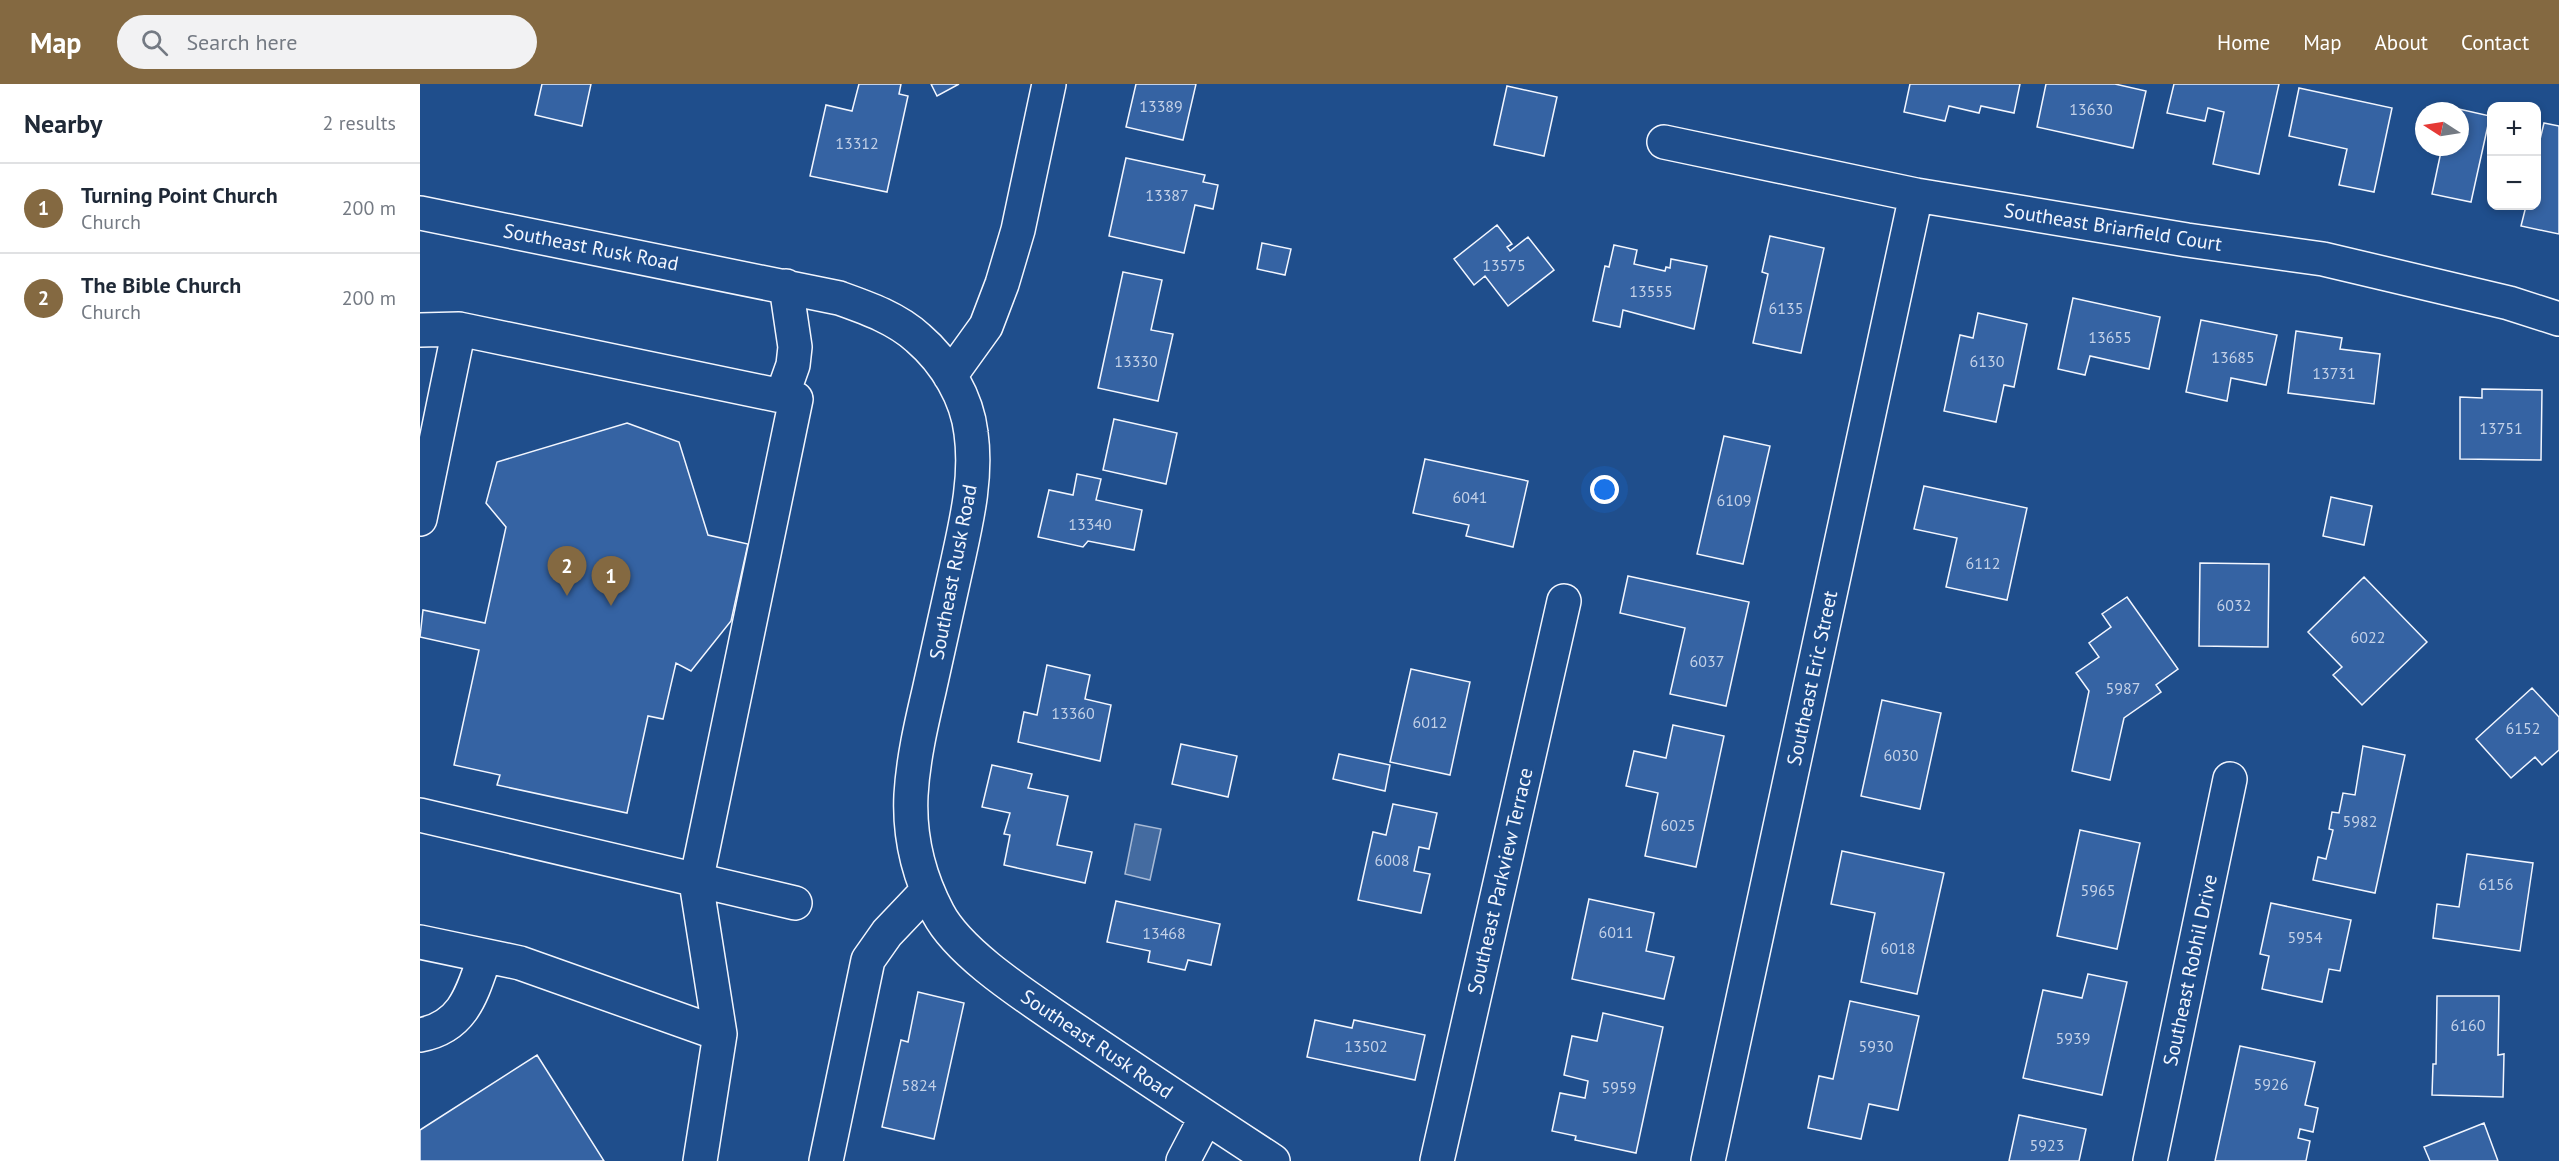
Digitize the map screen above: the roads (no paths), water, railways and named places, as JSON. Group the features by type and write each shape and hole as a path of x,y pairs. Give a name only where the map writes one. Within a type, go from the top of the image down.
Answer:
{"street":[{"path":"950,376 986,326 1002,284 1018,230 1049,84"},
{"name":"Southeast Briarfield Court","path":"1664,142 1916,195 2187,240 2323,259 2508,303 2559,319"},
{"name":"Southeast Eric Street","path":"1708,1161 1916,195"},
{"name":"Southeast Rusk Road","path":"420,213 839,298 885,316 920,339 950,376 968,414 973,476 966,525 925,710 913,776 911,796 914,841 927,891 940,917 964,947 1024,994 1273,1161"},
{"path":"782,396 793,365 795,346 786,286"},
{"path":"420,519 459,329"},
{"path":"420,330 459,329 796,399 696,882 720,1034 700,1161"},
{"name":"Southeast Parkview Terrace","path":"1437,1161 1564,601"},
{"name":"Southeast Robhil Drive","path":"2150,1161 2230,779"},
{"path":"420,815 696,882 795,903"},
{"path":"826,1161 868,960 886,933 927,891"},
{"path":"420,942 520,963 720,1034"},
{"path":"420,1035 434,1033 457,1018 472,994 485,956"},
{"path":"1183,1161 1206,1117"}],"water":[{"path":"1135,824 1161,829 1150,880 1125,874"}],"place":[{"name":"The Bible Church","path":"567,596"},
{"name":"Turning Point Church","path":"611,606"}]}
